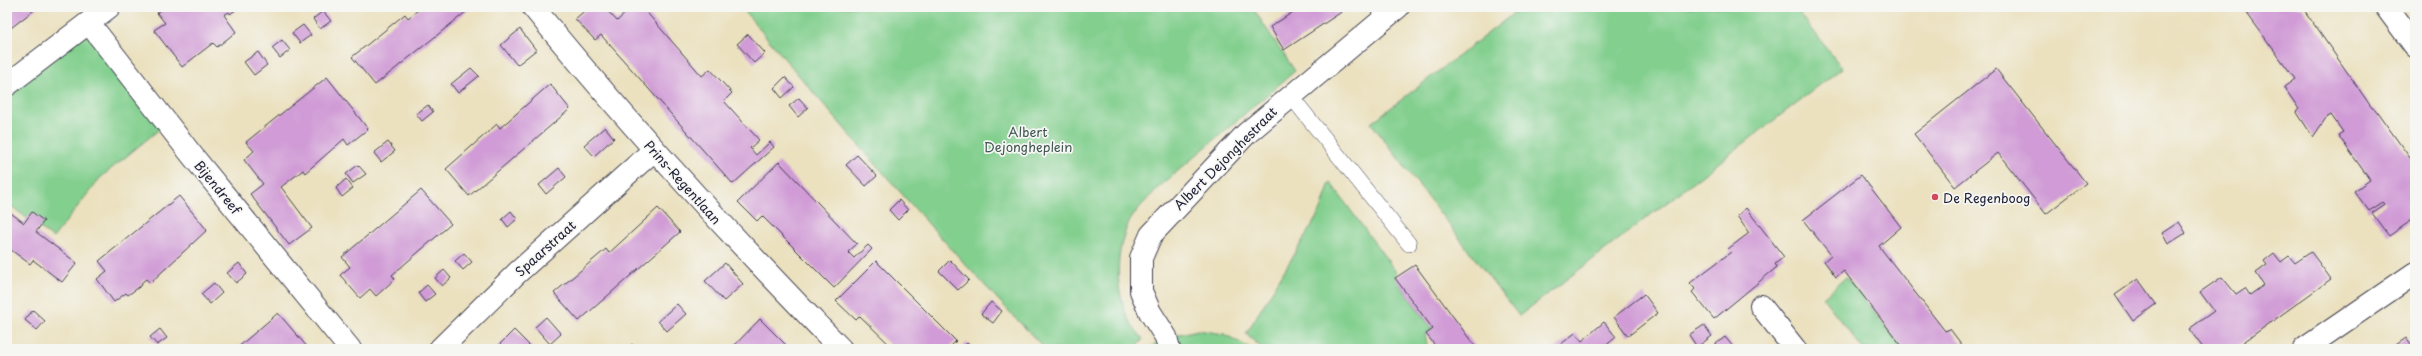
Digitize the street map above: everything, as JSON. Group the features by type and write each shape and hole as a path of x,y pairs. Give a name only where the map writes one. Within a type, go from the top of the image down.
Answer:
{"street":[{"path":"7,85 109,7"},
{"name":"Prins-Regentlaan","path":"533,7 654,150 762,270 841,349"},
{"name":"Albert Dejonghestraat","path":"1169,349 1166,337 1150,312 1141,291 1140,269 1145,246 1158,225 1246,134 1290,95 1398,7"},
{"path":"2386,7 2415,46"},
{"name":"Bijendreef","path":"89,23 191,154 350,349"},
{"name":"Spaarstraat","path":"440,349 517,273 654,150"},
{"path":"2304,349 2415,273"},
{"path":"1761,306 1795,349"}],"lane":[{"path":"1290,95 1409,244"}],"green space":[{"name":"Albert Dejongheplein","path":"741,7 1252,7 1295,71 1158,188 1139,208 1127,226 1120,254 1118,278 1125,312 1130,322 1143,339 1135,349 1045,349 890,181"},
{"path":"1522,7 1795,7 1842,68 1519,316 1371,123"},
{"path":"89,23 167,123 100,178 53,238 7,203 7,85"},
{"path":"1330,182 1396,272 1395,278 1432,329 1425,334 1428,349 1263,349 1246,334 1321,210"},
{"path":"1846,277 1903,349 1863,349 1823,298"},
{"path":"1198,330 1224,334 1252,349 1148,349 1166,337"}],"building":[{"path":"7,7 38,7 7,31"},
{"path":"165,7 240,7 230,14 229,12 224,15 236,32 217,47 213,43 182,67 154,30 165,23 157,13"},
{"path":"422,7 472,7 375,85 352,57 405,14 408,18"},
{"path":"589,7 604,7 617,21 632,7 642,7 702,76 710,69 732,93 724,101 759,140 750,148 756,155 770,142 774,147 733,184 601,35 595,40 575,19"},
{"path":"1301,7 1349,7 1284,50 1270,27"},
{"path":"2252,7 2302,7 2372,108 2375,109 2415,165 2415,218 2389,236 2372,213 2385,204 2383,202 2369,211 2354,191 2370,180 2338,135 2343,132 2331,115 2326,118 2313,137 2296,111 2299,109 2284,87 2295,79 2246,12"},
{"path":"323,11 331,21 320,29 313,19"},
{"path":"303,25 311,35 300,43 292,33"},
{"path":"520,29 536,50 517,65 501,45"},
{"path":"748,34 765,53 754,63 737,44"},
{"path":"282,40 290,50 280,58 272,48"},
{"path":"258,52 267,65 254,75 244,62"},
{"path":"471,68 479,76 458,93 451,84"},
{"path":"1996,69 2086,183 2046,214 1998,153 1955,187 1914,134"},
{"path":"327,77 368,129 348,145 344,139 305,173 303,170 281,187 312,228 289,245 250,194 263,184 244,160 254,151 246,142"},
{"path":"785,77 794,87 782,98 774,88"},
{"path":"550,84 570,109 469,196 446,169 497,124 500,128"},
{"path":"799,98 808,108 798,117 789,106"},
{"path":"428,105 433,112 422,121 416,114"},
{"path":"605,127 614,138 594,156 584,145"},
{"path":"388,142 395,151 381,162 374,153"},
{"path":"857,155 877,176 866,186 846,165"},
{"path":"779,162 857,244 848,252 854,258 868,245 872,249 834,288 762,216 757,221 738,202"},
{"path":"358,165 366,174 353,183 346,174"},
{"path":"559,168 566,177 546,194 539,185"},
{"path":"1861,175 1901,227 1879,246 1945,331 1950,329 1965,349 1904,349 1844,271 1836,277 1824,261 1831,255 1803,220"},
{"path":"346,179 353,188 342,197 336,188"},
{"path":"421,190 451,224 392,275 395,279 376,296 370,289 360,298 340,275 350,267 342,257"},
{"path":"179,196 207,230 150,283 146,279 141,283 142,285 128,295 126,293 114,302 97,279 107,271 99,261"},
{"path":"899,200 908,210 898,220 889,210"},
{"path":"658,208 680,232 579,321 554,293 606,249 609,253"},
{"path":"1746,208 1784,257 1775,264 1777,267 1714,319 1692,292 1695,289 1690,283 1731,252 1728,249 1749,233 1737,216"},
{"path":"7,210 24,223 32,212 44,221 36,232 77,263 62,282 33,260 30,264 7,247"},
{"path":"511,211 517,219 508,227 502,219"},
{"path":"2179,222 2186,233 2168,244 2162,233"},
{"path":"2311,252 2331,279 2234,349 2204,349 2189,329 2214,311 2200,292 2222,277 2236,294 2245,288 2250,295 2264,285 2256,273 2267,265 2264,261 2274,253 2281,262 2289,256 2295,263"},
{"path":"464,253 472,262 463,270 455,261"},
{"path":"950,260 969,280 958,290 939,271"},
{"path":"876,261 956,341 948,349 894,349 860,316 856,320 836,301"},
{"path":"239,263 247,274 236,283 227,273"},
{"path":"725,263 743,284 724,301 705,281"},
{"path":"1415,265 1477,349 1438,349 1426,334 1433,329 1395,278"},
{"path":"444,270 451,278 442,286 435,278"},
{"path":"2138,279 2156,304 2133,321 2115,295"},
{"path":"214,283 222,293 210,304 201,294"},
{"path":"427,285 435,294 425,302 418,293"},
{"path":"1644,294 1658,313 1628,336 1614,317"},
{"path":"991,302 1002,311 993,323 981,314"},
{"path":"677,304 686,314 667,331 658,321"},
{"path":"33,310 45,321 37,330 25,320"},
{"path":"278,313 309,349 236,349 258,330"},
{"path":"546,317 561,334 550,344 535,327"},
{"path":"760,319 790,349 731,349"},
{"path":"1604,322 1616,337 1602,349 1555,349 1575,333 1582,341"},
{"path":"1704,325 1712,336 1697,347 1689,335"},
{"path":"160,329 167,338 157,345 150,337"},
{"path":"514,330 533,349 495,349"},
{"path":"1725,337 1735,349 1709,349"},
{"path":"2406,338 2414,349 2399,349 2396,345"},
{"path":"967,343 972,347 961,349"},
{"path":"632,344 636,349 627,349"}],"place":[{"name":"De Regenboog","path":"1935,197"}]}
